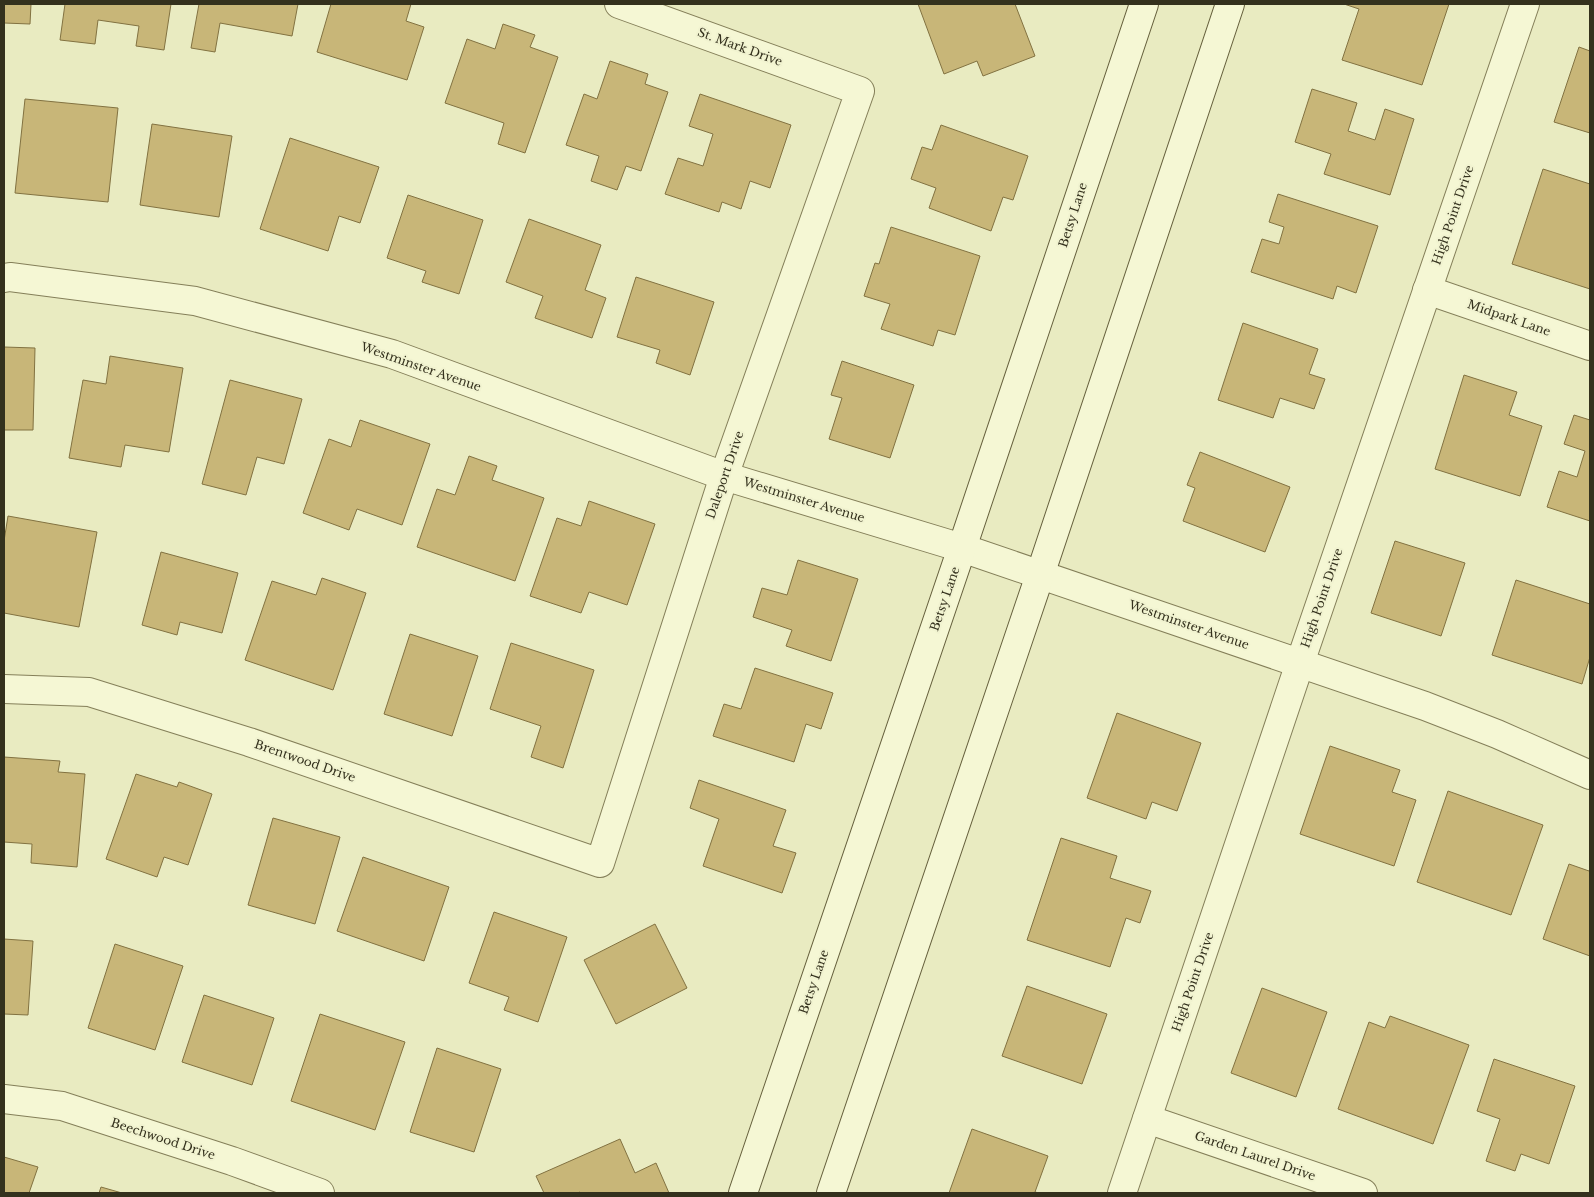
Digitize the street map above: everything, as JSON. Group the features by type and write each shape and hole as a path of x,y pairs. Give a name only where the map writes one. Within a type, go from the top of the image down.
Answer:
{"street":[{"name":"St. Mark Drive","path":"619,4 860,91"},
{"name":"Betsy Lane","path":"743,1193 1144,4"},
{"path":"830,1193 1040,575 1230,4"},
{"name":"High Point Drive","path":"1122,1193 1300,663 1525,4"},
{"name":"Daleport Drive","path":"600,863 724,476 860,91"},
{"name":"Westminster Avenue","path":"4,278 195,301 392,354 724,476 962,548 1425,706 1497,734 1590,775"},
{"name":"Midpark Lane","path":"1427,290 1590,346"},
{"name":"Brentwood Drive","path":"4,689 89,692 249,742 600,863"},
{"name":"Beechwood Drive","path":"4,1099 62,1106 232,1161 320,1193"},
{"name":"Garden Laurel Drive","path":"1147,1120 1363,1193"}],"building":[{"path":"4,4 31,4 30,24 4,23"},
{"path":"65,4 171,4 164,50 136,46 139,26 98,20 95,44 60,40"},
{"path":"199,4 298,4 292,36 220,23 215,52 191,48"},
{"path":"331,4 411,4 406,21 424,27 407,80 317,52"},
{"path":"918,4 1015,4 1035,56 983,76 977,61 944,74"},
{"path":"1344,4 1449,4 1422,85 1342,60 1359,9"},
{"path":"503,24 535,35 530,47 558,57 525,153 498,144 504,123 445,103 467,39 495,49"},
{"path":"1579,47 1590,51 1590,133 1554,122"},
{"path":"610,61 648,74 645,84 668,92 641,171 626,166 617,190 591,181 599,156 566,145 584,94 597,99"},
{"path":"1312,89 1357,103 1348,131 1375,140 1385,109 1414,119 1390,195 1324,174 1331,154 1295,142"},
{"path":"700,94 791,125 770,188 750,181 741,209 722,202 719,212 665,194 678,158 703,166 713,134 689,126"},
{"path":"25,99 118,108 108,202 15,193"},
{"path":"152,124 232,136 219,217 140,205"},
{"path":"941,125 1028,156 1013,200 1003,197 991,231 929,208 936,188 911,179 922,147 932,150"},
{"path":"290,138 379,167 360,223 339,216 328,251 260,229"},
{"path":"1543,169 1590,184 1590,289 1512,264"},
{"path":"1278,194 1378,226 1356,293 1337,286 1333,299 1251,272 1262,239 1279,244 1284,227 1269,222"},
{"path":"408,195 483,220 459,294 422,282 426,271 387,258"},
{"path":"529,219 601,245 585,290 606,298 592,338 535,318 543,296 506,282"},
{"path":"891,227 980,256 955,335 938,330 933,346 881,329 890,304 864,296 875,263 879,264"},
{"path":"636,277 714,302 690,375 656,363 660,350 617,337"},
{"path":"1243,323 1318,349 1309,374 1325,379 1314,409 1280,398 1273,418 1218,400"},
{"path":"4,347 35,348 33,430 4,430"},
{"path":"110,356 183,368 169,452 125,445 121,467 69,458 83,380 106,384"},
{"path":"842,361 914,385 890,458 829,439 842,398 831,395"},
{"path":"1464,375 1517,392 1509,415 1542,426 1520,496 1435,469"},
{"path":"230,380 302,399 284,464 257,457 246,495 202,484"},
{"path":"1574,415 1590,420 1590,521 1547,507 1559,471 1577,477 1585,451 1564,444"},
{"path":"360,420 430,444 402,525 357,509 349,530 303,513 329,439 351,447"},
{"path":"1200,452 1290,487 1265,552 1183,521 1195,488 1187,485"},
{"path":"469,456 497,466 492,480 544,498 515,581 417,547 437,489 455,495"},
{"path":"589,501 655,524 627,605 589,592 581,613 530,596 557,518 581,526"},
{"path":"8,516 97,532 79,627 4,613 4,541"},
{"path":"1395,541 1465,563 1441,636 1371,613"},
{"path":"161,552 238,573 222,633 180,622 177,635 142,625"},
{"path":"798,560 858,579 831,661 786,646 792,630 753,617 762,588 787,595"},
{"path":"322,578 366,593 333,690 245,660 272,581 316,595"},
{"path":"1516,580 1590,604 1590,657 1582,684 1492,655"},
{"path":"410,634 478,656 452,736 384,714"},
{"path":"511,643 594,670 563,768 531,757 541,726 490,709"},
{"path":"755,668 833,693 821,729 806,724 794,762 713,736 724,704 741,709"},
{"path":"1117,713 1201,743 1177,811 1152,802 1146,819 1087,798"},
{"path":"1330,746 1400,770 1392,792 1416,800 1394,866 1300,834"},
{"path":"4,757 60,761 58,772 85,774 77,867 31,863 32,844 4,842"},
{"path":"136,774 177,787 179,782 212,794 188,865 164,857 157,877 106,859"},
{"path":"699,780 786,810 773,846 796,853 782,893 703,866 719,819 690,808"},
{"path":"1448,791 1543,825 1511,915 1417,882"},
{"path":"273,818 340,837 315,924 248,905"},
{"path":"1061,838 1117,856 1110,878 1151,891 1140,923 1126,918 1110,967 1027,940"},
{"path":"363,857 449,887 424,961 337,931"},
{"path":"1569,864 1589,871 1590,869 1590,956 1543,939"},
{"path":"494,912 567,937 538,1022 504,1010 509,997 469,983"},
{"path":"655,924 687,988 616,1024 584,960"},
{"path":"4,939 33,941 28,1015 4,1014"},
{"path":"115,944 183,966 155,1050 88,1028"},
{"path":"1027,986 1107,1014 1082,1084 1002,1056"},
{"path":"1262,988 1327,1012 1296,1097 1231,1073"},
{"path":"204,995 274,1018 252,1085 182,1062"},
{"path":"320,1014 405,1042 375,1130 291,1101"},
{"path":"1390,1016 1469,1045 1433,1144 1338,1109 1369,1022 1385,1028"},
{"path":"437,1048 501,1069 474,1152 410,1132"},
{"path":"1494,1059 1575,1086 1549,1164 1521,1154 1515,1171 1486,1161 1500,1119 1477,1111"},
{"path":"972,1129 1048,1156 1035,1192 1039,1193 949,1193"},
{"path":"620,1139 635,1173 656,1163 669,1193 544,1193 536,1176"},
{"path":"4,1157 38,1167 29,1193 4,1193"},
{"path":"101,1187 122,1193 99,1193"}]}
